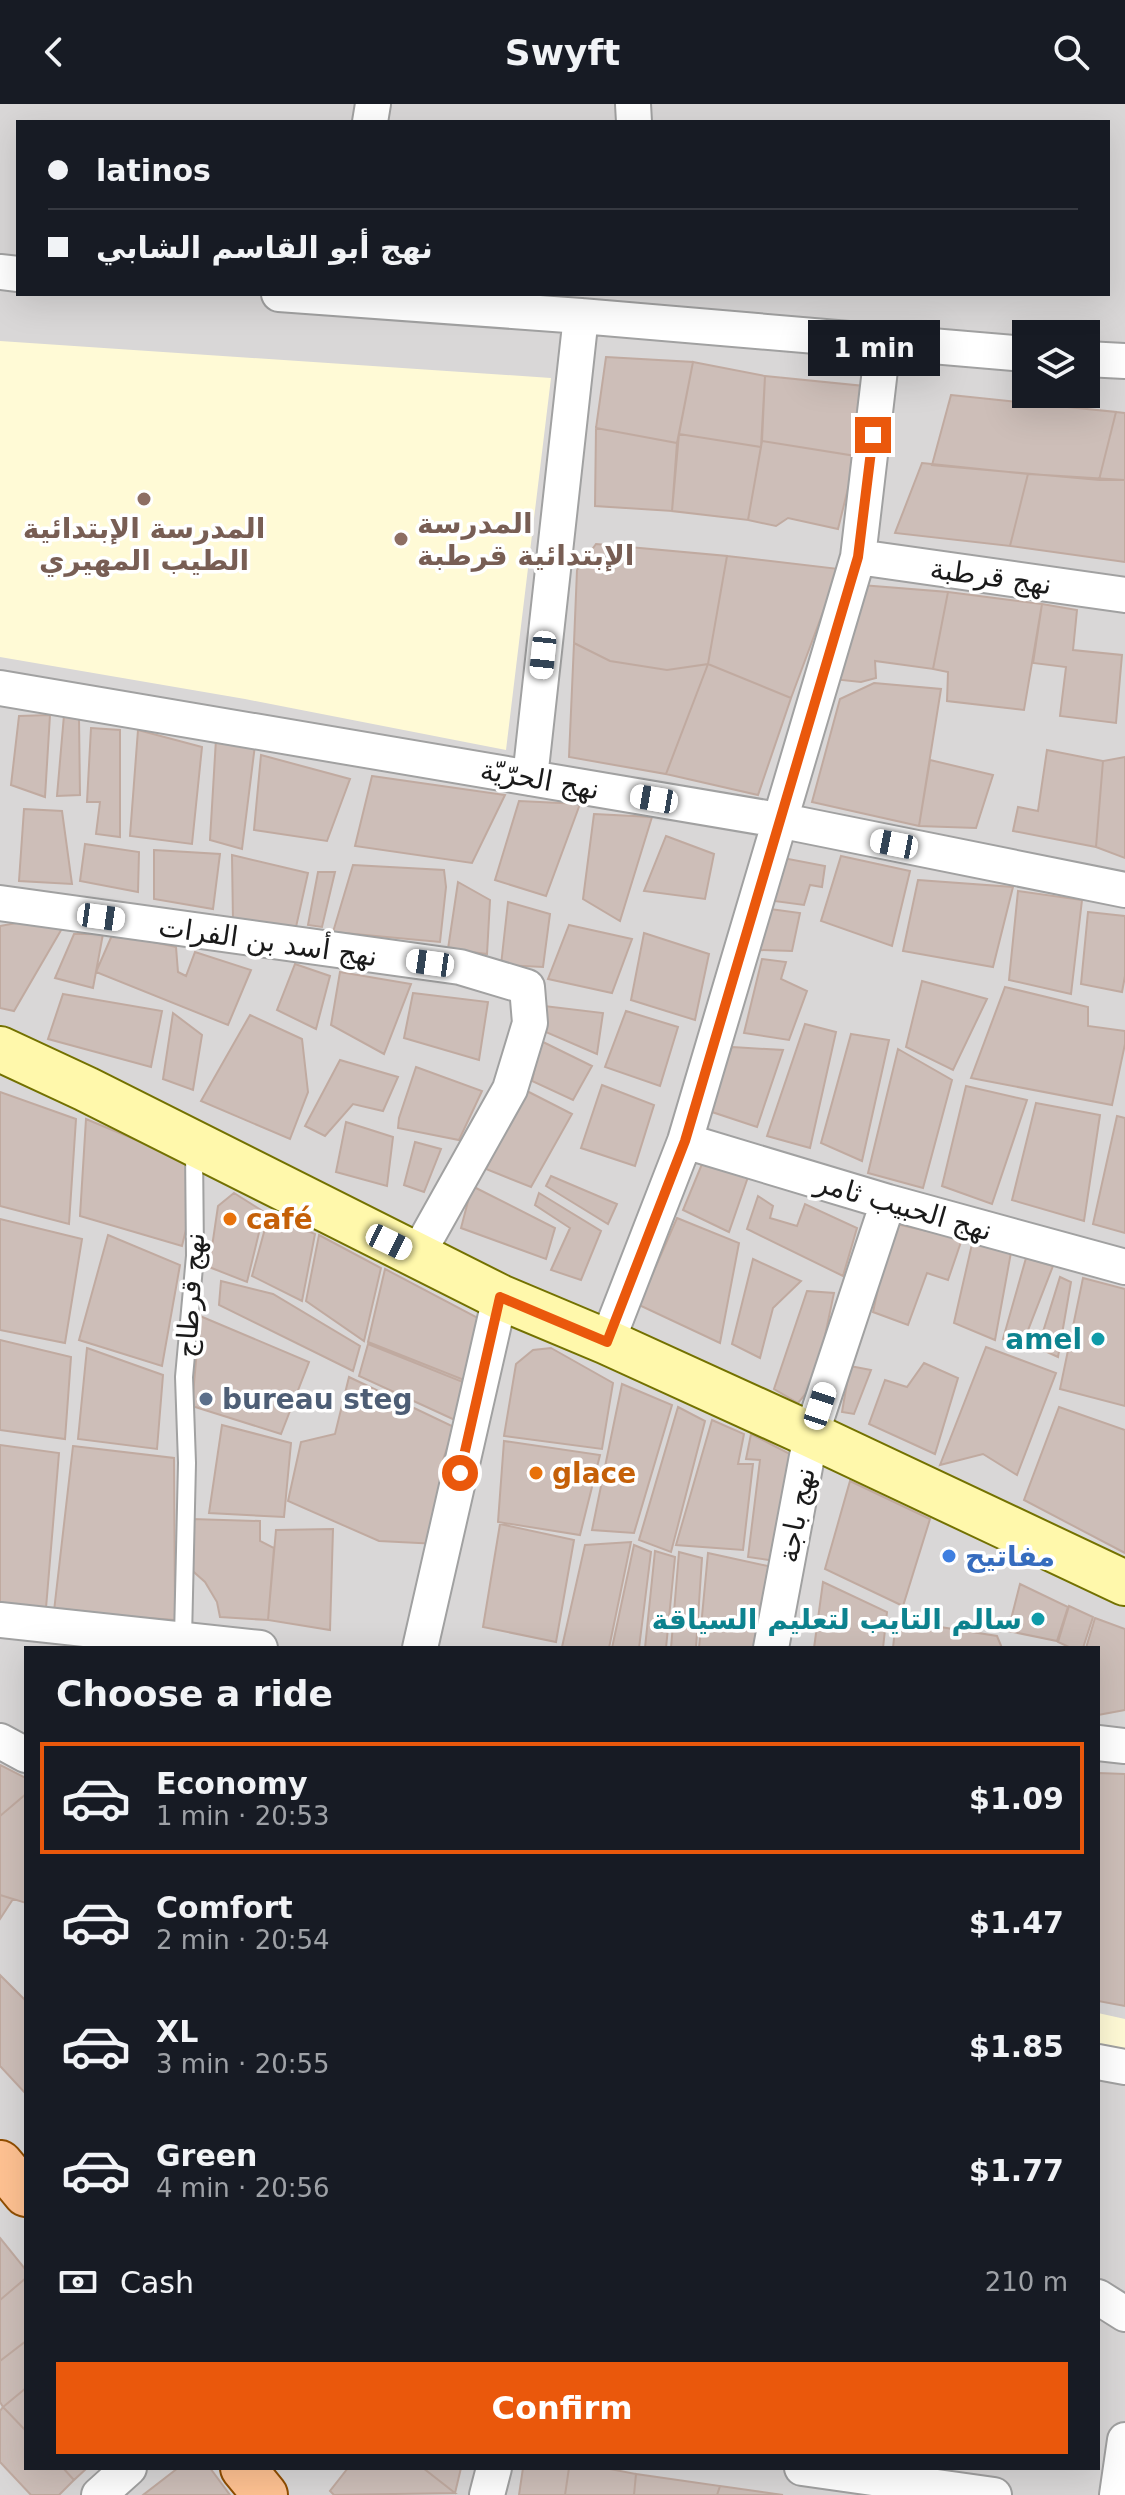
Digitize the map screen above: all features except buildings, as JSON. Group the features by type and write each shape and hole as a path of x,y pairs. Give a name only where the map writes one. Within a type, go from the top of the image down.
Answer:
{"main road":[{"path":"0,2163 24,2192"},
{"path":"245,2470 265,2495"}],"street":[{"path":"341,296 581,316 635,307 883,344 1012,353"},
{"path":"530,778 581,316"},
{"path":"607,1342 685,1141 858,557 883,344"},
{"path":"1100,360 1125,361"},
{"name":"نهج قرطبة","path":"858,557 1125,595"},
{"name":"نهج الحرّيّة","path":"0,688 778,820 1125,890"},
{"name":"نهج أسد بن الفرات","path":"0,903 460,967 527,987 530,1023 510,1089 417,1255"},
{"path":"0,1049 500,1297 811,1435 1125,1583"},
{"name":"نهج الحبيب ثامر","path":"685,1141 888,1202 1125,1267"},
{"name":"نهج باجة","path":"771,1646 811,1435 888,1202"},
{"path":"420,1646 500,1297"},
{"path":"0,1620 245,1646"},
{"path":"0,1741 24,1754"},
{"path":"1100,1743 1125,1746"},
{"path":"1100,2062 1125,2067"},
{"path":"1100,2298 1125,2314"},
{"path":"1117,2495 1125,2440"},
{"path":"99,2495 127,2470"},
{"path":"487,2495 493,2470"},
{"path":"816,2470 994,2495"}],"lane":[{"name":"نهج قرطاج","path":"183,1638 187,1463 184,1377 195,1256 194,1144"}],"shaded area":[{"path":"0,104 1125,104 1125,2495 0,2495"},
{"path":"0,341 551,378 506,750 245,699 0,657"},
{"path":"1100,2013 1125,2019 1125,2059 1100,2053"}],"place":[{"name":"المدرسة الإبتدائية الطيب المهيري","path":"144,499"},
{"name":"المدرسة الإبتدائية قرطبة","path":"401,539"},
{"name":"café","path":"230,1219"},
{"name":"amel","path":"1098,1339"},
{"name":"bureau steg","path":"206,1399"},
{"name":"glace","path":"536,1473"},
{"name":"مفاتيح","path":"949,1556"},
{"name":"سالم التايب لتعليم السياقة","path":"1038,1619"}],"route":[{"path":"460,1473 500,1297 607,1342 685,1141 858,557 873,435"}]}
